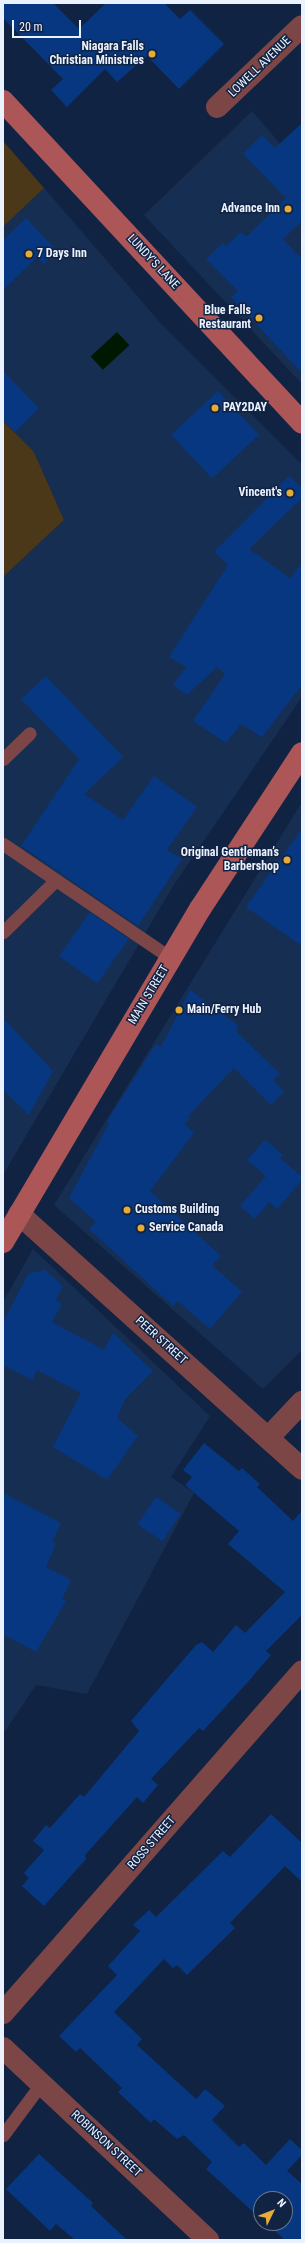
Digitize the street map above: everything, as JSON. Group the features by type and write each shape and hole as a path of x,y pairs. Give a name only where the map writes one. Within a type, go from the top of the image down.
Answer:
{"street":[{"name":"LOWELL AVENUE","path":"217,107 302,26"},
{"name":"LUNDY'S LANE","path":"3,101 302,423"},
{"name":"MAIN STREET","path":"9,1225 171,958 302,753"},
{"name":"PEER STREET","path":"9,1225 268,1438 302,1468"},
{"path":"268,1438 302,1402"},
{"name":"ROSS STREET","path":"3,2013 302,1672"},
{"name":"ROBINSON STREET","path":"3,2048 208,2240"}],"lane":[{"path":"3,758 30,733"},
{"path":"3,844 171,958"},
{"path":"3,932 56,880"},
{"path":"3,2135 42,2084"}],"shaded area":[{"path":"252,111 302,169 302,384 144,215"},
{"path":"3,141 44,188 3,227"},
{"path":"44,188 164,327 302,465 302,697 173,886 3,1175 3,577 64,520 34,452 3,421 3,227"},
{"path":"117,332 129,345 103,370 91,357"},
{"path":"3,421 34,452 64,520 3,577"},
{"path":"302,802 302,1350 263,1389 54,1205"},
{"path":"33,1249 210,1416 171,1477 194,1493 87,1694 36,1685 3,1734 3,1302"}],"building":[{"name":"Niagara Falls Christian Ministries","path":"3,3 53,3 79,29 106,3 164,3 180,19 190,10 224,44 179,89 147,56 117,82 105,69 67,107 51,90 63,79 3,18"},
{"path":"302,123 302,221 283,239 302,259 302,373 231,297 238,291 206,259 223,243 226,246 241,232 246,237 286,198 243,154 262,135 275,148"},
{"name":"7 Days Inn","path":"26,218 57,251 44,264 37,257 3,290 3,240"},
{"path":"3,371 39,408 15,432 3,420"},
{"path":"218,391 259,435 212,479 171,435"},
{"path":"289,476 302,488 302,498 249,549 290,578 302,563 302,685 262,737 241,724 226,743 193,721 225,674 217,667 187,695 173,685 186,667 169,657 228,565 214,552"},
{"path":"46,676 123,757 84,794 123,820 154,776 197,807 167,850 182,859 138,926 21,846 79,759 21,699"},
{"path":"302,829 302,946 246,907"},
{"path":"90,912 129,939 98,983 59,956"},
{"path":"190,990 239,1026 236,1031 280,1074 273,1080 284,1092 271,1105 234,1068 188,1116 190,1118 185,1124 194,1133 150,1191 221,1256 212,1265 242,1292 210,1329 178,1301 173,1306 89,1229 96,1222 69,1198 109,1123 107,1121 156,1044 161,1047"},
{"path":"3,1018 53,1071 29,1115 3,1090"},
{"path":"265,1140 283,1155 280,1158 302,1177 302,1180 277,1209 269,1202 255,1219 240,1206 266,1176 247,1160"},
{"path":"45,1270 63,1286 56,1300 62,1304 52,1322 104,1350 113,1333 153,1371 125,1399 117,1418 138,1436 107,1480 53,1447 81,1393 37,1370 32,1380 3,1365 3,1322 29,1273"},
{"path":"204,1443 239,1471 242,1468 260,1484 257,1487 293,1521 302,1511 302,1615 266,1651 271,1655 203,1731 199,1728 151,1779 158,1785 143,1803 137,1797 85,1855 86,1859 44,1906 22,1886 29,1878 24,1873 44,1850 33,1841 46,1825 50,1828 80,1794 84,1797 139,1731 131,1721 196,1645 202,1642 213,1652 236,1625 245,1633 285,1592 228,1544 239,1531 185,1485 192,1477 183,1470"},
{"path":"3,1493 61,1523 52,1542 56,1544 46,1567 71,1580 62,1599 66,1601 36,1652 3,1634"},
{"path":"156,1497 181,1514 162,1541 138,1524"},
{"path":"271,1814 302,1843 302,1882 285,1866 230,1923 235,1928 187,1975 177,1965 173,1968 164,1959 114,2012 142,2039 137,2045 196,2099 205,2089 225,2106 212,2120 239,2147 244,2143 266,2165 290,2139 302,2150 302,2155 287,2171 302,2184 302,2240 285,2240 275,2231 293,2231 293,2191 253,2191 253,2212 206,2169 212,2162 184,2135 177,2139 154,2119 151,2123 118,2092 122,2088 80,2048 76,2052 59,2036 117,1975 108,1966 140,1931 133,1925 149,1910 156,1917 223,1851 230,1857"},
{"path":"39,2154 93,2203 91,2206 127,2240 75,2240 56,2224 50,2231 6,2189"}],"place":[{"name":"Niagara Falls Christian Ministries","path":"152,54"},
{"name":"Advance Inn","path":"288,209"},
{"name":"7 Days Inn","path":"29,254"},
{"name":"Blue Falls Restaurant","path":"259,318"},
{"name":"PAY2DAY","path":"215,408"},
{"name":"Vincent's","path":"290,493"},
{"name":"Original Gentleman’s Barbershop","path":"287,860"},
{"name":"Main/Ferry Hub","path":"179,1010"},
{"name":"Customs Building","path":"127,1210"},
{"name":"Service Canada","path":"141,1228"}]}
